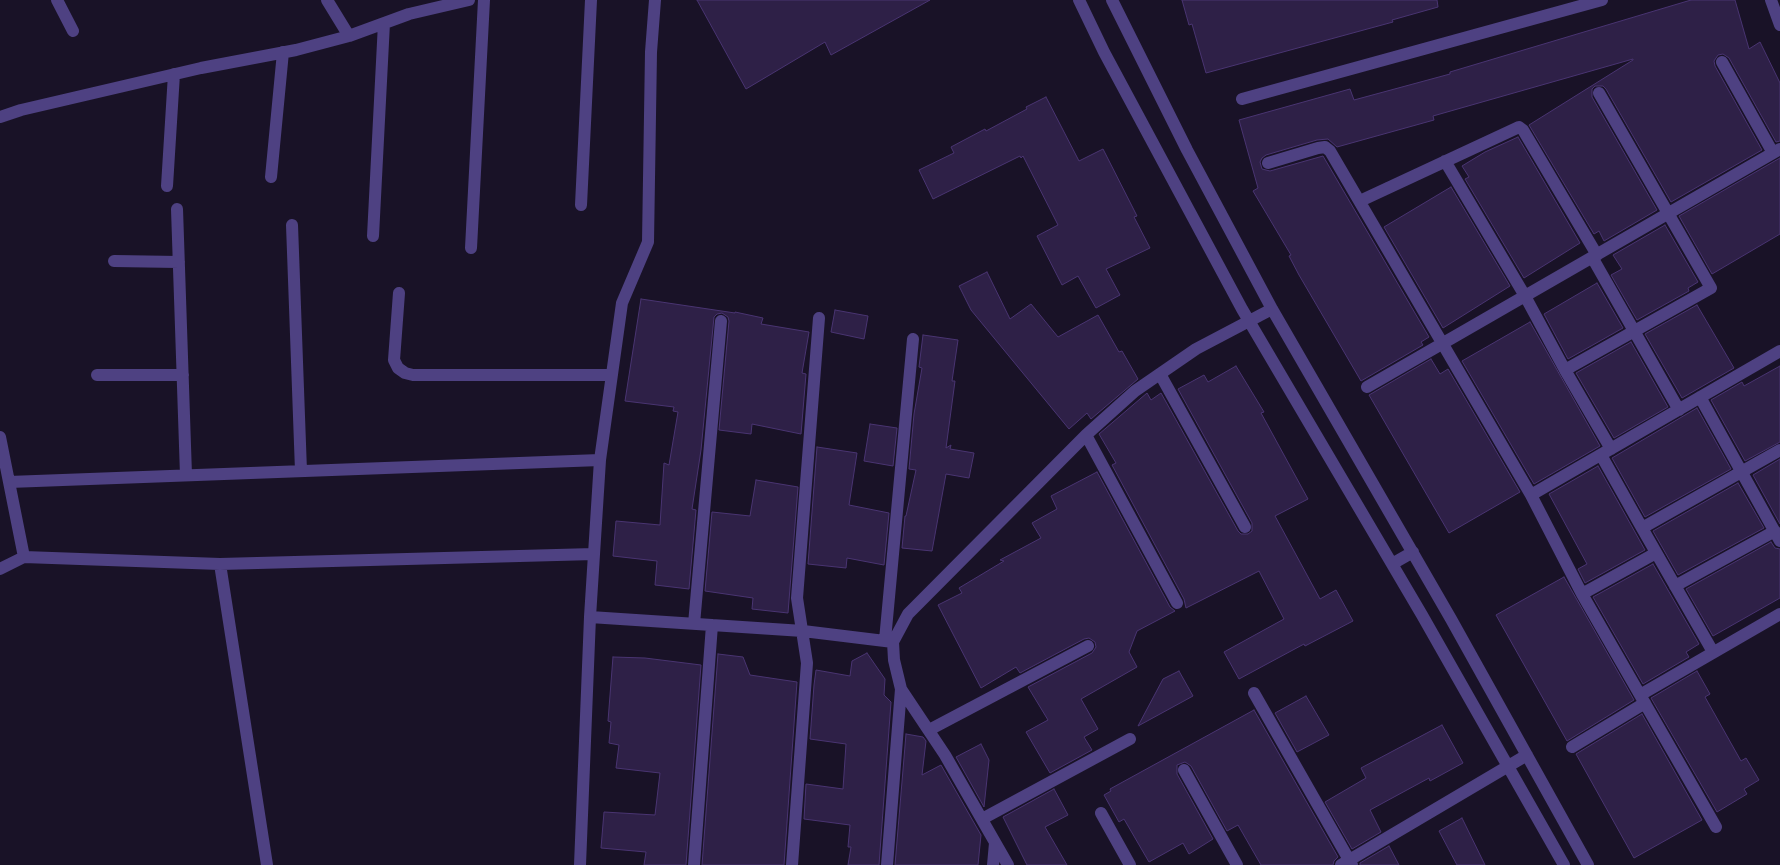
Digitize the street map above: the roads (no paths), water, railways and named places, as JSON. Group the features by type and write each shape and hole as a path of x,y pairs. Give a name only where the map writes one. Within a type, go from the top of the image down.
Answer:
{"street":[{"path":"57,0 74,31"},
{"path":"327,0 349,36"},
{"path":"0,117 21,110 174,74 283,52 349,36 409,14 450,2 468,0"},
{"path":"471,248 484,0"},
{"path":"581,205 591,0"},
{"path":"580,865 590,617 600,460 622,303 648,242 651,52 655,0"},
{"path":"1079,0 1249,320 1392,564 1564,865"},
{"path":"1112,0 1187,150 1272,309 1413,552 1588,865"},
{"path":"1242,99 1602,0"},
{"path":"1771,0 1780,25"},
{"path":"373,236 384,23"},
{"path":"271,178 283,52"},
{"path":"1367,387 1668,212 1777,151 1722,62"},
{"path":"167,186 174,74"},
{"path":"1565,370 1711,288 1599,93"},
{"path":"1360,201 1519,127 1523,130 1595,256 1634,331 1679,410"},
{"path":"1268,163 1325,147 1330,151 1531,495 1582,594 1716,827"},
{"path":"1445,161 1525,296 1565,370 1642,528 1713,652"},
{"path":"178,209 186,475"},
{"path":"292,225 301,471"},
{"path":"114,260 179,262"},
{"path":"399,293 394,360 398,368 405,373 423,375 612,375"},
{"path":"889,641 908,614 1086,435 1135,391 1196,349 1272,309"},
{"path":"792,865 807,664 797,598 819,318"},
{"path":"694,624 721,321"},
{"path":"887,865 900,689 889,641 913,339"},
{"path":"1531,495 1780,351"},
{"path":"1160,374 1245,527"},
{"path":"97,375 183,375"},
{"path":"1675,586 1777,536 1700,397"},
{"path":"1086,435 1177,603"},
{"path":"0,437 24,557"},
{"path":"1642,528 1780,450"},
{"path":"9,482 600,460"},
{"path":"1392,564 1413,552"},
{"path":"1582,594 1656,553"},
{"path":"0,569 24,557 220,564 594,554"},
{"path":"220,564 267,865"},
{"path":"1572,746 1713,652 1780,614"},
{"path":"590,617 803,631 889,641"},
{"path":"694,865 712,625"},
{"path":"929,730 1088,646"},
{"path":"900,689 945,755 1008,865"},
{"path":"1254,693 1347,863 1527,754"},
{"path":"982,819 1130,739"},
{"path":"1184,770 1237,865"},
{"path":"1101,813 1130,865"},
{"path":"993,865 995,842"}]}
